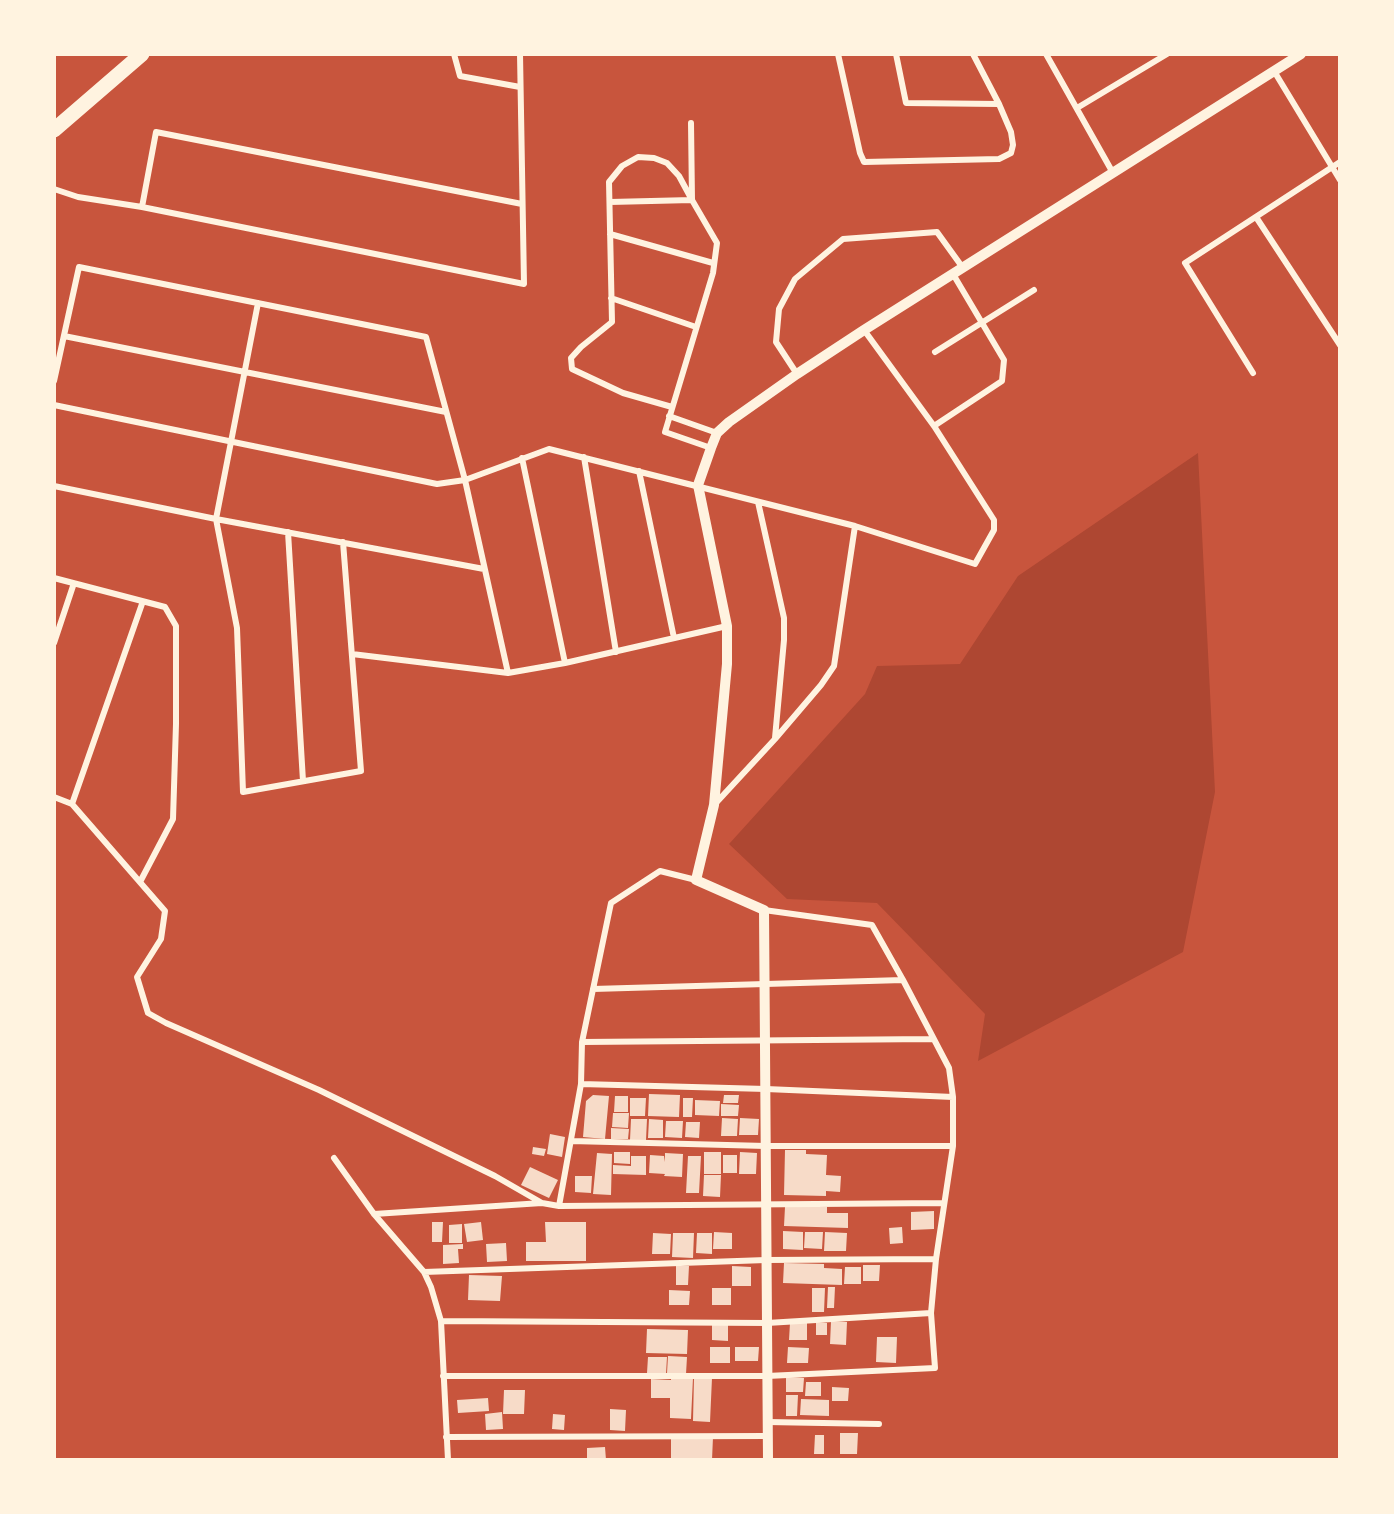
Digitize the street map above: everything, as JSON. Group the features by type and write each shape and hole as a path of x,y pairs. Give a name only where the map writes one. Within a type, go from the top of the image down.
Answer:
{"main road":[{"path":"54,130 142,54"}],"street":[{"path":"454,54 460,76 520,87"},
{"path":"54,189 78,197 142,207 524,284 520,54"},
{"path":"838,54 864,162 999,159 1011,153 1013,145 1011,132 973,54"},
{"path":"896,54 906,103 999,104"},
{"path":"1047,54 1113,173"},
{"path":"1077,108 1167,54"},
{"path":"696,880 714,805 726,664 727,626 698,485 717,433 741,412 864,330 1301,54"},
{"path":"1275,71 1340,180"},
{"path":"692,123 692,200"},
{"path":"142,207 156,132 522,204"},
{"path":"672,407 623,393 572,369 571,358 612,322 609,182 622,166 638,157 654,158 667,163 679,176 717,243 713,273 665,432 711,448"},
{"path":"1253,373 1185,264 1340,162"},
{"path":"610,202 692,200"},
{"path":"1256,217 1340,345"},
{"path":"797,374 776,342 779,309 795,279 843,239 937,232 981,322 1004,360 1002,381 934,426"},
{"path":"610,234 713,263"},
{"path":"54,381 79,267 426,337 465,480 508,674"},
{"path":"935,352 1034,290"},
{"path":"611,298 696,327"},
{"path":"258,303 216,519 237,628 243,792 361,771 343,542"},
{"path":"54,405 438,484 465,480 549,449 855,526 975,564 994,530 994,520 934,426 864,330"},
{"path":"64,336 446,412"},
{"path":"669,416 717,433"},
{"path":"584,457 616,652"},
{"path":"522,458 566,663"},
{"path":"639,471 674,638"},
{"path":"54,486 484,569"},
{"path":"758,502 784,618 775,739"},
{"path":"714,805 775,739 821,685 834,666 855,526"},
{"path":"288,532 303,781"},
{"path":"54,578 165,607 176,626 174,819 140,882"},
{"path":"54,643 74,583"},
{"path":"72,804 143,601"},
{"path":"352,654 508,674 727,626"},
{"path":"54,797 72,804 165,911 161,939 137,976 148,1013 330,1095 495,1176 542,1203"},
{"path":"443,1376 767,1376 935,1368 931,1313 936,1259 953,1146 954,1097 949,1068 872,925 764,910 696,880 660,871 611,903 582,1042 581,1084 559,1206"},
{"path":"764,910 768,1460"},
{"path":"593,989 903,980"},
{"path":"582,1042 932,1038"},
{"path":"581,1084 954,1097"},
{"path":"571,1141 766,1146 953,1146"},
{"path":"334,1158 374,1214 424,1272 431,1287 441,1321 448,1460"},
{"path":"374,1214 542,1203 559,1206 944,1203"},
{"path":"424,1272 766,1260 936,1259"},
{"path":"441,1321 767,1323 931,1313"},
{"path":"767,1422 879,1424"},
{"path":"446,1437 767,1436"}],"shaded area":[{"path":"1198,453 1215,792 1183,952 978,1061 985,1014 877,903 787,899 729,844 865,694 877,666 960,664 1018,576"}],"building":[{"path":"649,1094 680,1095 679,1117 648,1116"},
{"path":"593,1095 609,1096 605,1139 583,1137 586,1101"},
{"path":"724,1095 739,1095 738,1103 723,1103"},
{"path":"615,1096 628,1096 628,1112 614,1112"},
{"path":"630,1098 646,1098 645,1116 630,1116"},
{"path":"683,1098 693,1098 692,1117 683,1117"},
{"path":"695,1100 720,1101 719,1116 695,1115"},
{"path":"721,1104 739,1105 738,1116 721,1116"},
{"path":"613,1113 629,1113 628,1128 612,1127"},
{"path":"722,1118 738,1119 737,1136 721,1136"},
{"path":"740,1118 759,1119 758,1135 739,1135"},
{"path":"631,1119 647,1119 646,1140 630,1140"},
{"path":"649,1119 663,1120 663,1138 648,1138"},
{"path":"666,1121 683,1121 682,1138 665,1137"},
{"path":"686,1122 700,1122 699,1138 685,1137"},
{"path":"611,1128 629,1129 628,1139 611,1139"},
{"path":"550,1134 565,1137 562,1157 547,1154"},
{"path":"533,1147 546,1149 544,1156 532,1154"},
{"path":"785,1150 806,1150 806,1154 827,1155 826,1175 841,1176 840,1192 826,1191 826,1196 784,1195"},
{"path":"614,1152 630,1152 630,1164 614,1163"},
{"path":"704,1152 721,1152 721,1174 704,1174"},
{"path":"740,1152 757,1153 756,1174 739,1174"},
{"path":"597,1153 612,1154 611,1195 593,1194"},
{"path":"665,1153 683,1154 682,1177 649,1173 650,1155 664,1156 665,1162"},
{"path":"723,1155 737,1155 737,1173 723,1173"},
{"path":"631,1156 646,1156 646,1175 613,1174 613,1165 631,1166"},
{"path":"688,1156 701,1156 699,1193 686,1193"},
{"path":"530,1167 558,1180 549,1198 521,1185"},
{"path":"704,1175 721,1175 720,1197 703,1196"},
{"path":"575,1176 592,1176 591,1193 575,1192"},
{"path":"785,1207 827,1207 827,1213 848,1213 848,1228 784,1226"},
{"path":"934,1211 934,1229 911,1230 911,1212"},
{"path":"432,1222 443,1222 442,1242 432,1242"},
{"path":"481,1222 483,1240 467,1242 464,1224"},
{"path":"545,1222 586,1222 586,1261 526,1261 526,1242 546,1242"},
{"path":"462,1224 462,1243 449,1243 449,1225"},
{"path":"902,1227 903,1243 890,1244 889,1228"},
{"path":"783,1231 803,1232 803,1250 783,1249"},
{"path":"714,1232 732,1233 732,1249 713,1249"},
{"path":"805,1232 823,1232 822,1249 804,1248"},
{"path":"825,1232 847,1233 846,1251 824,1251"},
{"path":"653,1233 671,1234 670,1254 652,1254"},
{"path":"673,1233 694,1233 693,1258 672,1257"},
{"path":"697,1233 712,1233 712,1254 696,1253"},
{"path":"506,1243 507,1261 487,1262 486,1244"},
{"path":"463,1244 463,1249 458,1249 459,1263 443,1264 443,1245"},
{"path":"784,1263 824,1264 824,1268 842,1269 842,1285 783,1283"},
{"path":"863,1265 880,1265 879,1281 863,1281"},
{"path":"676,1266 689,1266 688,1285 676,1285"},
{"path":"732,1266 751,1267 751,1286 732,1286"},
{"path":"845,1267 861,1267 861,1284 844,1284"},
{"path":"469,1275 502,1276 500,1301 468,1300"},
{"path":"828,1287 835,1287 834,1308 827,1308"},
{"path":"712,1288 731,1288 731,1305 712,1305"},
{"path":"812,1288 825,1288 824,1312 812,1312"},
{"path":"669,1290 690,1291 689,1305 669,1305"},
{"path":"831,1321 847,1322 846,1345 830,1344"},
{"path":"816,1322 827,1323 827,1335 816,1335"},
{"path":"790,1323 807,1323 807,1340 789,1340"},
{"path":"712,1325 728,1325 728,1341 712,1340"},
{"path":"647,1329 688,1330 687,1354 646,1353"},
{"path":"877,1337 897,1337 896,1363 876,1362"},
{"path":"710,1347 730,1347 730,1363 710,1363"},
{"path":"735,1347 759,1347 758,1361 735,1361"},
{"path":"788,1347 809,1348 808,1363 787,1363"},
{"path":"668,1356 687,1357 686,1374 667,1373"},
{"path":"648,1357 667,1357 666,1374 647,1373"},
{"path":"671,1377 693,1378 691,1419 670,1418 670,1398 651,1398 651,1379 671,1380"},
{"path":"694,1377 712,1378 710,1422 693,1421"},
{"path":"786,1377 804,1378 803,1392 786,1392"},
{"path":"806,1382 821,1382 821,1396 805,1396"},
{"path":"832,1387 849,1388 848,1401 832,1401"},
{"path":"504,1390 525,1390 524,1414 503,1414"},
{"path":"786,1395 798,1395 797,1416 786,1416"},
{"path":"488,1398 489,1411 458,1413 457,1400"},
{"path":"801,1399 829,1400 829,1416 800,1415"},
{"path":"610,1409 626,1410 625,1431 610,1430"},
{"path":"502,1412 503,1429 486,1430 485,1414"},
{"path":"553,1414 565,1415 564,1430 552,1429"},
{"path":"840,1433 858,1433 857,1454 840,1454"},
{"path":"815,1435 824,1435 824,1454 814,1454"},
{"path":"671,1437 713,1437 712,1460 671,1459"},
{"path":"605,1447 606,1460 587,1460 587,1448"}]}
